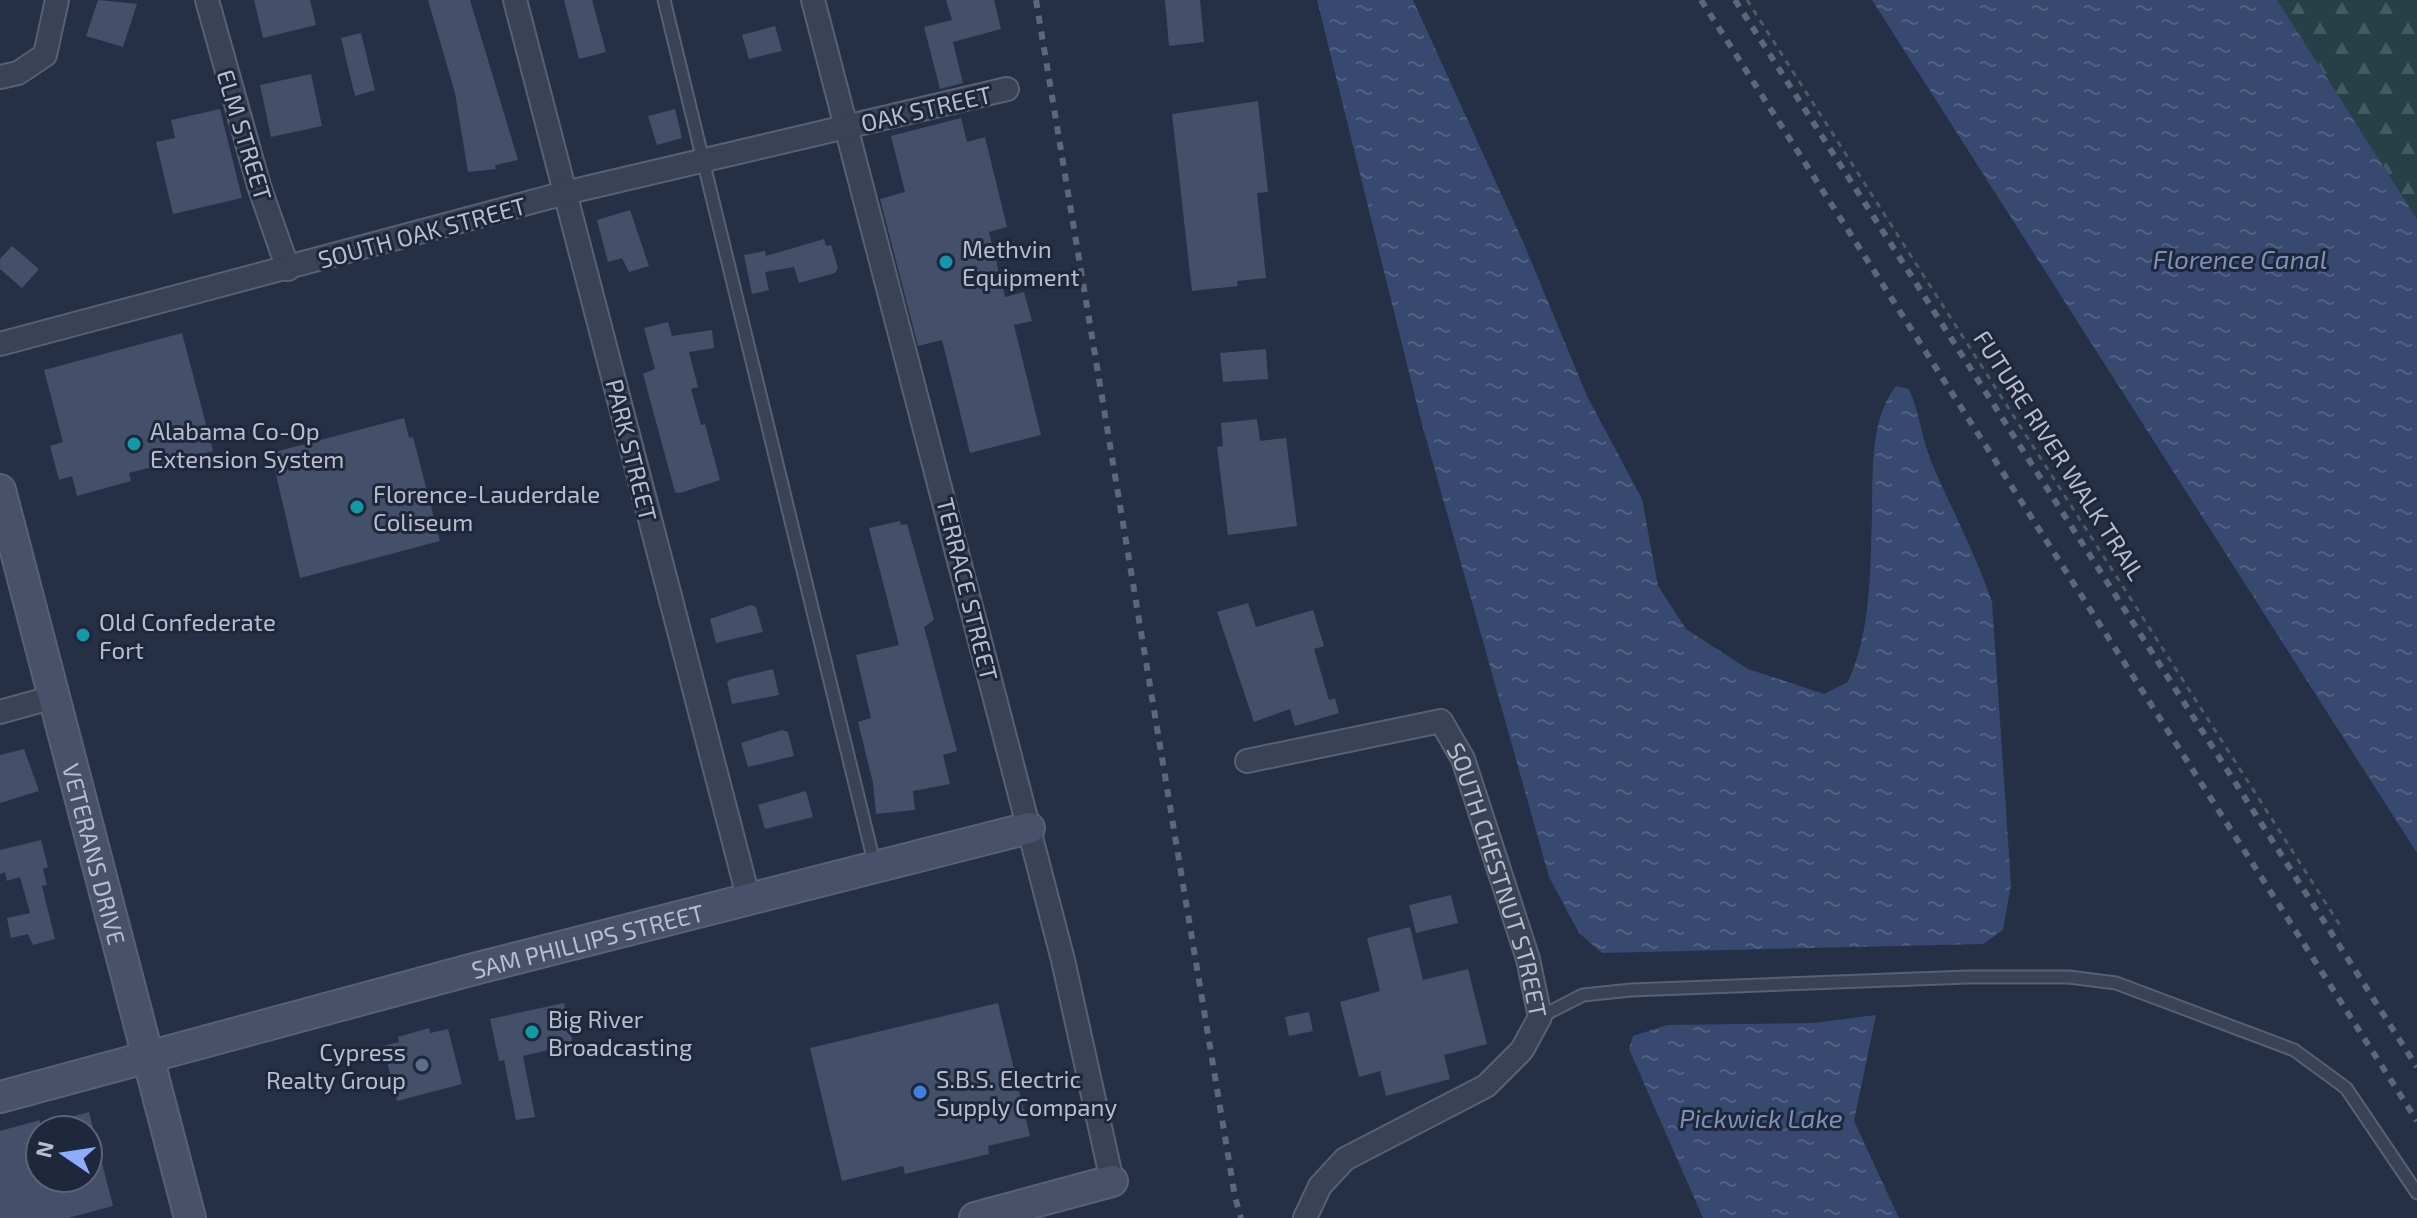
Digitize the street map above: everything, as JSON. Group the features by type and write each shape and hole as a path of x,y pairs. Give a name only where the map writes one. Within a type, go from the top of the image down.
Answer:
{"street":[{"path":"0,77 18,73 45,55 57,0"},
{"name":"ELM STREET","path":"207,0 259,186 288,269"},
{"name":"PARK STREET","path":"515,0 749,900"},
{"name":"TERRACE STREET","path":"813,0 1029,828 1112,1181"},
{"name":"OAK STREET","path":"845,127 1007,89"},
{"name":"SOUTH OAK STREET","path":"0,344 565,193 845,127"},
{"name":"VETERANS DRIVE","path":"0,490 190,1218"},
{"path":"0,712 54,697"},
{"name":"SOUTH CHESTNUT STREET","path":"1247,761 1441,721 1463,759 1528,959 1540,1017 1522,1050 1486,1086 1345,1159 1320,1186 1305,1218"},
{"name":"SAM PHILLIPS STREET","path":"148,1057 1029,828"},
{"path":"0,1097 148,1057"},
{"path":"975,1218 1112,1181"}],"lane":[{"path":"664,0 705,158 875,867"},
{"path":"1540,1017 1583,995 1631,990 1951,977 2069,977 2116,983 2294,1050 2346,1088 2417,1193"}],"path":[{"name":"FUTURE RIVER WALK TRAIL","path":"1747,0 2343,930"}],"green space":[{"path":"2277,0 2417,0 2417,219"}],"water":[{"path":"1317,0 1413,0 1524,244 1587,396 1642,499 1658,586 1686,629 1748,669 1824,694 1848,682 1861,643 1868,602 1877,432 1887,400 1896,386 1909,389 1929,457 1992,602 2011,885 2003,930 1983,944 1602,953 1579,933 1549,877 1420,417"},
{"name":"Florence Canal","path":"1872,0 2277,0 2417,219 2417,853"},
{"name":"Pickwick Lake","path":"1876,1015 1854,1121 1899,1218 1703,1218 1629,1049 1633,1036 1667,1025 1813,1023"}],"building":[{"path":"98,0 137,4 123,47 86,36"},
{"path":"254,0 310,0 316,25 263,38"},
{"path":"428,0 470,0 518,160 495,165 496,169 468,172 455,93"},
{"path":"564,0 592,0 606,52 579,59"},
{"path":"946,0 994,0 1001,29 953,42 963,83 940,89 924,27 952,20"},
{"path":"1165,0 1200,0 1204,42 1169,46"},
{"path":"775,26 782,51 749,59 742,35"},
{"path":"361,33 375,90 355,96 341,38"},
{"path":"311,74 322,126 271,137 260,85"},
{"path":"1258,101 1268,192 1257,193 1266,278 1237,281 1238,286 1192,291 1172,114"},
{"path":"220,109 242,198 173,214 156,142 175,138 171,120"},
{"path":"675,109 682,138 657,145 648,116"},
{"name":"Methvin Equipment","path":"961,118 967,142 985,137 1007,227 989,232 1005,297 1024,292 1032,321 1014,325 1041,435 970,453 942,340 918,346 880,199 905,192 891,136"},
{"path":"630,210 649,266 629,272 622,258 608,262 597,220"},
{"path":"824,239 826,246 831,245 838,268 835,273 799,283 794,267 765,272 769,290 752,294 744,255 765,251 766,256"},
{"path":"12,246 39,269 22,288 0,269 0,259"},
{"path":"668,322 672,336 712,330 714,348 689,352 698,387 691,389 701,425 705,424 720,480 680,493 675,492 643,374 655,369 644,328"},
{"path":"182,333 213,451 129,473 131,481 77,496 72,476 59,480 50,446 63,442 44,370"},
{"path":"1266,349 1268,379 1223,382 1220,353"},
{"name":"Florence-Lauderdale Coliseum","path":"404,418 409,438 413,437 440,541 300,578 271,453"},
{"path":"1257,419 1260,441 1286,438 1297,526 1228,535 1217,447 1223,446 1221,423"},
{"path":"900,521 901,525 907,524 934,620 924,627 957,751 943,755 950,784 913,791 915,810 876,814 873,783 858,722 871,718 856,655 899,645 869,528"},
{"path":"1248,603 1256,627 1313,610 1324,646 1314,649 1329,700 1335,698 1339,713 1295,726 1290,709 1254,722 1217,612"},
{"path":"751,605 756,607 763,632 716,643 710,619"},
{"path":"773,669 779,695 732,704 727,682"},
{"path":"782,730 788,732 794,756 748,767 741,743"},
{"path":"24,749 39,791 0,803 0,755"},
{"path":"806,791 813,817 765,829 758,805"},
{"path":"41,840 48,867 43,869 47,885 42,886 55,939 33,945 28,934 11,938 7,918 30,913 20,877 7,881 5,872 0,874 0,850"},
{"path":"1451,895 1458,923 1416,933 1409,905"},
{"path":"1410,927 1423,980 1468,969 1487,1044 1444,1055 1450,1079 1386,1096 1380,1071 1359,1077 1340,1002 1380,991 1367,938"},
{"name":"Big River Broadcasting","path":"564,1003 573,1044 523,1056 535,1117 516,1120 504,1060 499,1061 490,1019"},
{"name":"S.B.S. Electric Supply Company","path":"998,1003 1030,1136 988,1146 989,1154 905,1174 903,1166 842,1181 810,1048"},
{"path":"1309,1012 1313,1031 1289,1036 1285,1017"},
{"name":"Cypress Realty Group","path":"429,1028 430,1033 448,1029 462,1084 397,1101 383,1046 399,1042 398,1037"},
{"path":"24,1124 24,1194 104,1194 104,1171 113,1206 68,1218 0,1218 0,1131"}],"railway":[{"path":"1036,0 1235,1197 1241,1218"},
{"path":"1701,0 2417,1121"},
{"path":"1735,0 2417,1067"}],"place":[{"name":"Methvin Equipment","path":"946,262"},
{"name":"Alabama Co-Op Extension System","path":"134,444"},
{"name":"Florence-Lauderdale Coliseum","path":"357,507"},
{"name":"Old Confederate Fort","path":"83,635"},
{"name":"Big River Broadcasting","path":"532,1032"},
{"name":"Cypress Realty Group","path":"422,1065"},
{"name":"S.B.S. Electric Supply Company","path":"920,1092"}]}
